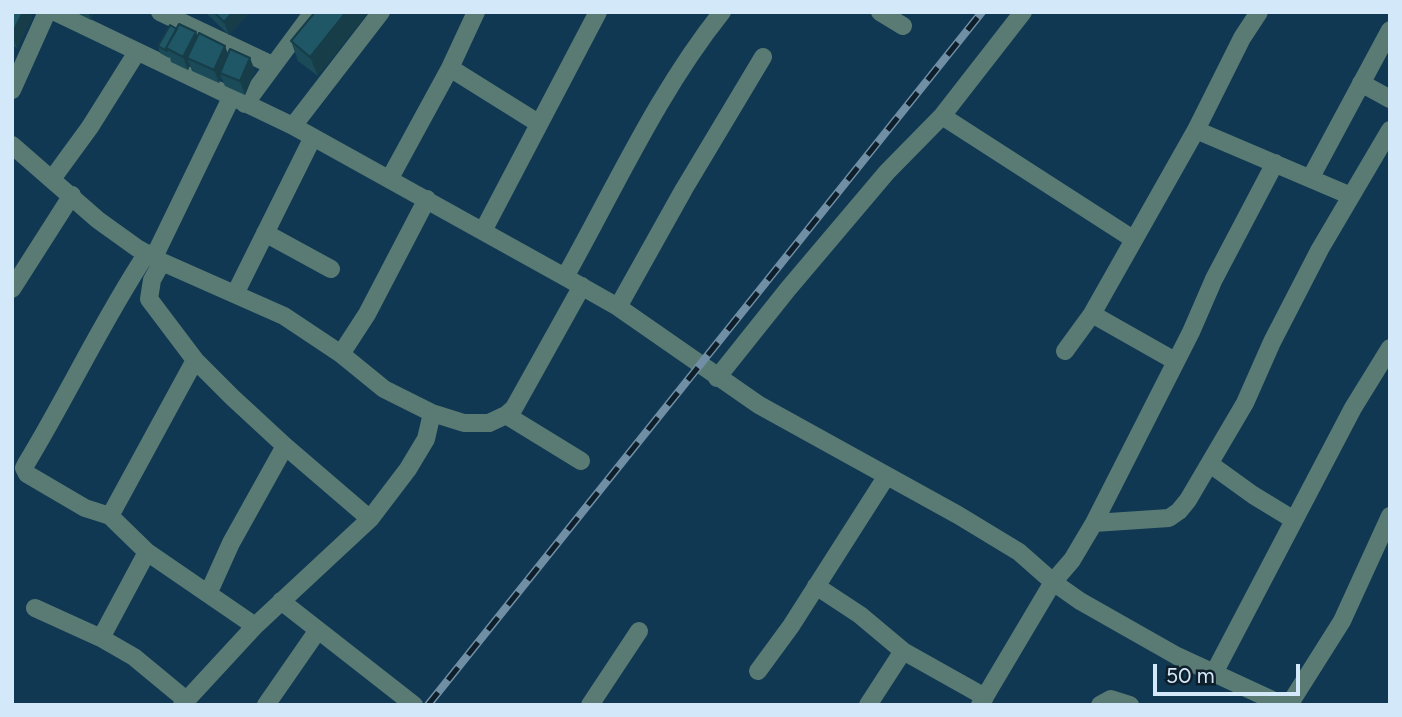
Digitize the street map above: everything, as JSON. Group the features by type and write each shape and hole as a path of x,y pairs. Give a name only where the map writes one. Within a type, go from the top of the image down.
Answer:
{"street":[{"path":"12,90 47,12"},
{"path":"55,12 293,126 582,286 618,307 759,405 958,515 1019,552 1080,601 1164,649 1283,705"},
{"path":"160,12 272,65"},
{"path":"293,126 381,12"},
{"path":"390,178 450,68 476,12"},
{"path":"483,231 598,12"},
{"path":"565,277 664,98 689,56 722,12"},
{"path":"880,12 903,26"},
{"path":"718,378 788,289 887,172 942,116 1023,12"},
{"path":"1065,351 1092,314 1196,130 1242,38 1259,12"},
{"path":"255,626 147,552 110,516 65,498 27,474 24,468 60,408 109,316 154,257 238,101 272,65 308,14"},
{"path":"1311,177 1390,30"},
{"path":"52,179 90,127 137,52"},
{"path":"618,307 762,57"},
{"path":"450,68 538,122"},
{"path":"1361,83 1390,99"},
{"path":"942,116 1133,240"},
{"path":"1196,130 1351,195"},
{"path":"1094,523 1169,518 1188,500 1245,403 1272,342 1320,249 1390,130"},
{"path":"235,294 313,137"},
{"path":"12,145 98,220 154,257 284,316 341,354 384,389 432,413 464,423 489,423 506,415 527,388 582,286"},
{"path":"816,586 860,615 903,651 982,701 1053,582 1072,560 1094,523 1214,279 1275,163"},
{"path":"12,289 72,195"},
{"path":"341,354 367,314 427,200"},
{"path":"265,233 331,269"},
{"path":"154,257 149,299 195,360 285,446 370,519"},
{"path":"1092,314 1175,361"},
{"path":"1214,673 1353,408 1390,348"},
{"path":"110,516 195,360"},
{"path":"35,608 101,638 134,657 184,702 255,626 370,519 426,439 432,413"},
{"path":"506,415 581,461"},
{"path":"208,594 231,543 285,446"},
{"path":"1210,464 1294,520"},
{"path":"758,671 791,626 886,477"},
{"path":"1289,705 1342,621 1390,516"},
{"path":"101,638 147,552"},
{"path":"281,601 414,705"},
{"path":"266,705 317,630"},
{"path":"590,705 639,631"},
{"path":"868,705 903,651"},
{"path":"1100,705 1111,699 1130,705"}],"building":[{"path":"12,12 23,12 12,34"},
{"path":"214,12 233,12 224,22"},
{"path":"315,12 346,12 310,57 291,41"},
{"path":"179,24 196,32 183,57 166,48"},
{"path":"170,25 177,29 166,48 167,51 158,46"},
{"path":"199,33 225,46 214,70 187,58"},
{"path":"230,49 250,58 240,81 220,73"}],"railway":[{"path":"428,705 982,12"}]}
